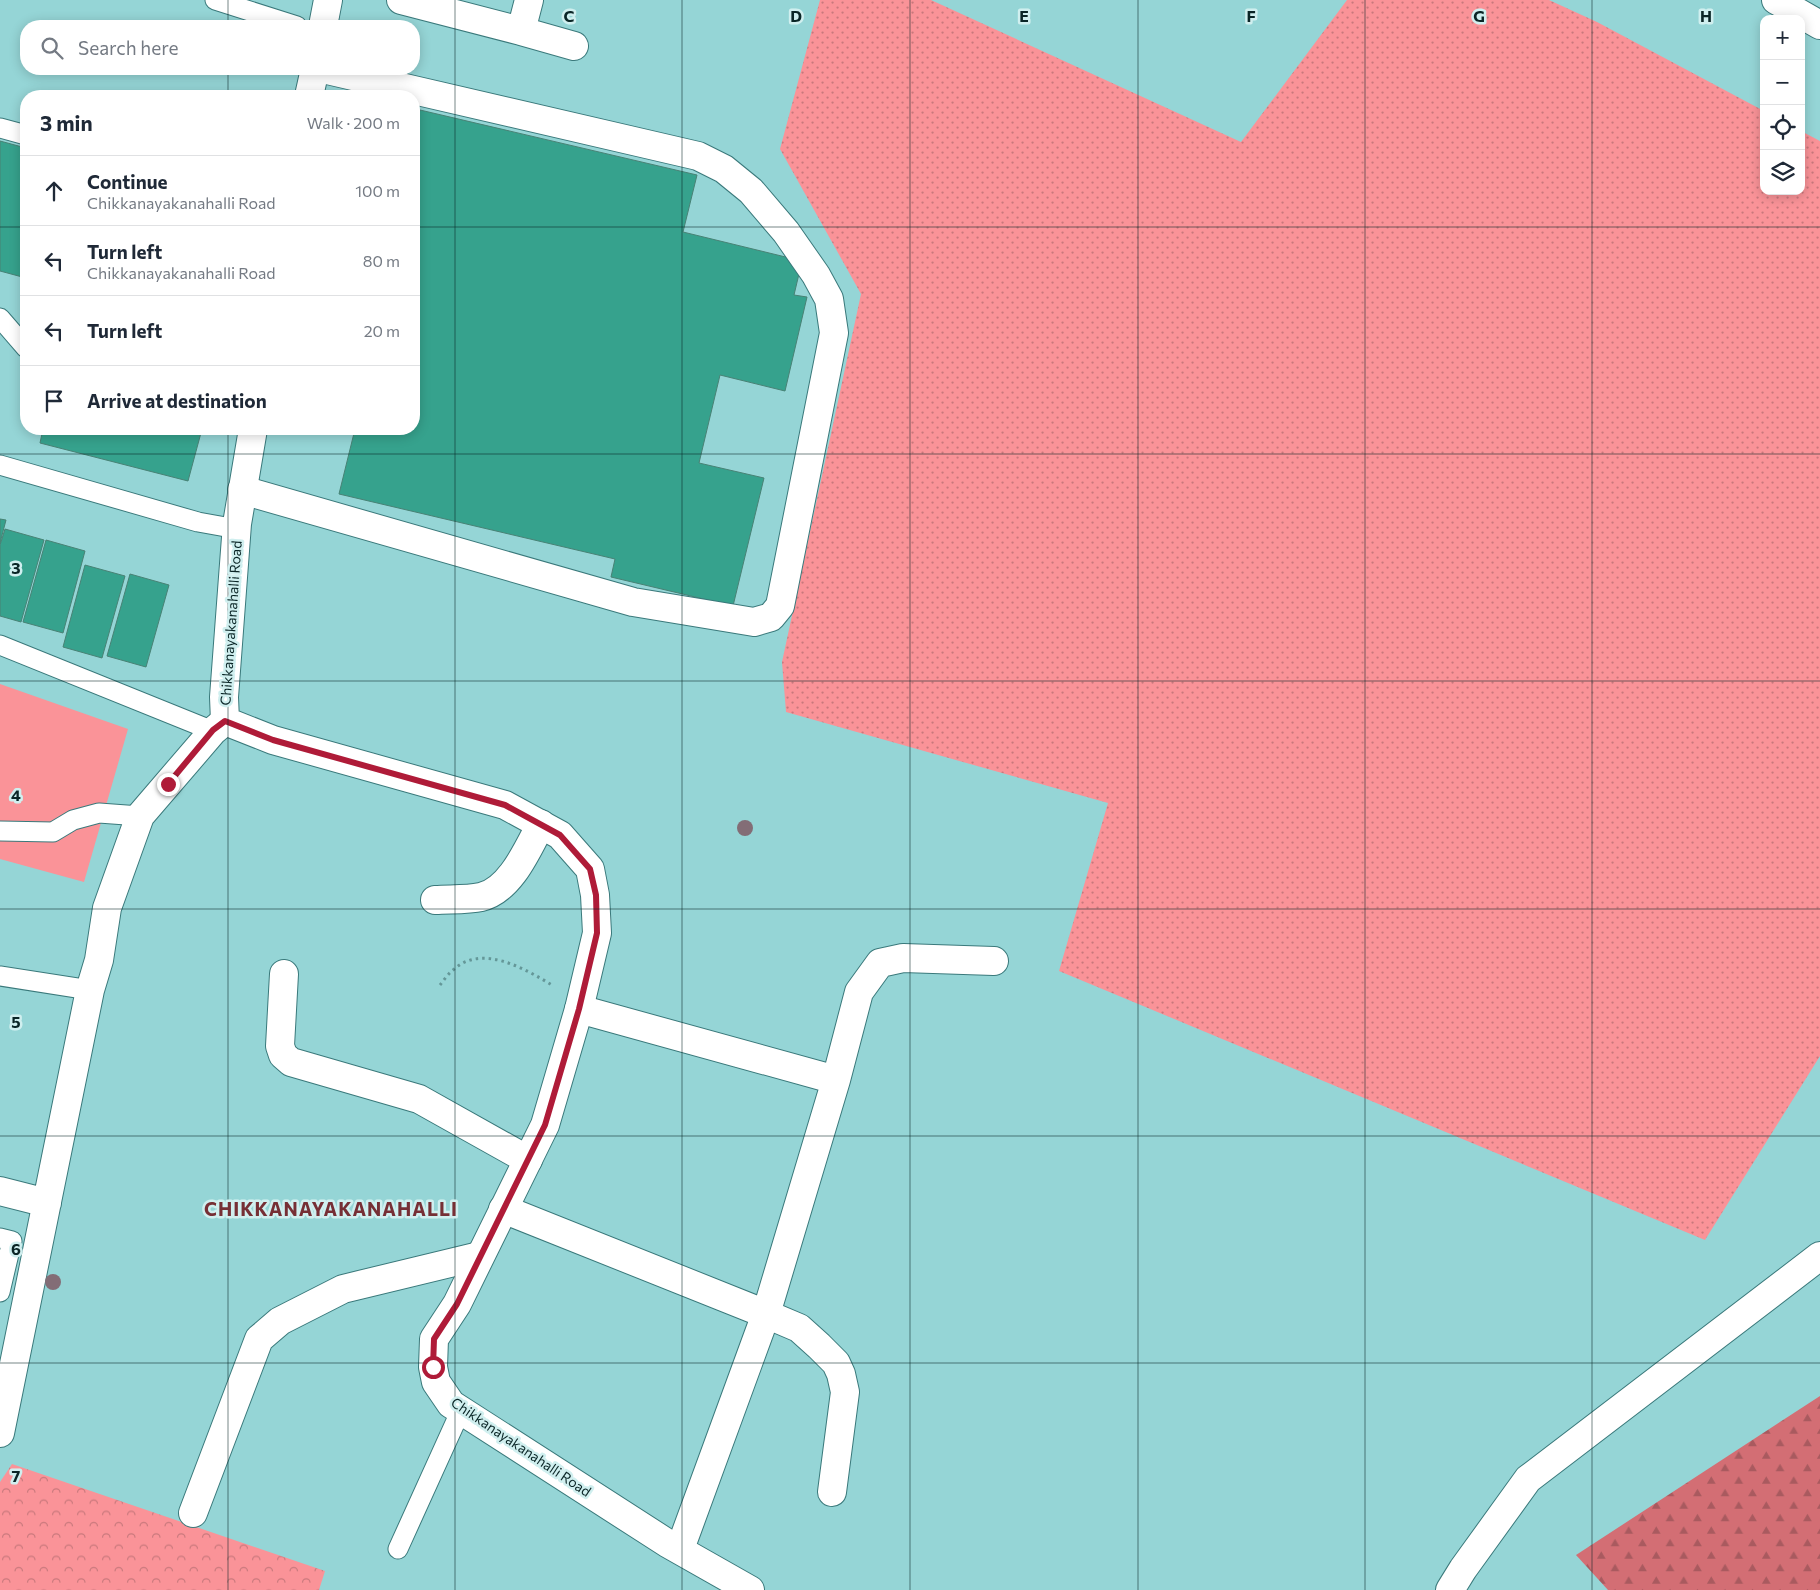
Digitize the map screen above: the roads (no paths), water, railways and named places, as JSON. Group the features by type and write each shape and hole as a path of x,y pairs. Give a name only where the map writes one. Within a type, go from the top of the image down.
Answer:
{"street":[{"path":"324,20 328,0"},
{"path":"401,0 574,46"},
{"path":"522,31 529,0"},
{"path":"1776,0 1820,25"},
{"path":"310,90 314,75"},
{"path":"349,75 414,90"},
{"path":"242,490 633,602 754,622 771,616 780,606 834,333 829,299 816,275 786,232 751,191 724,169 698,156 420,92"},
{"name":"Chikkanayakanahalli Road","path":"252,435 237,529 224,697 219,726 505,805 560,835 590,869 596,895 597,933 580,1004 545,1125 457,1304 434,1339 433,1367 436,1382 451,1404 680,1550 750,1590"},
{"path":"0,1433 8,1353 47,1203 90,990 99,960 107,908 140,816 219,726"},
{"path":"435,900 482,897 498,890 516,869 541,824"},
{"path":"680,1550 766,1314 836,1080 859,992 880,963 903,958 994,961"},
{"path":"284,974 280,1046 283,1055 291,1062 419,1099 528,1160"},
{"path":"580,1004 836,1080"},
{"path":"0,1191 47,1203"},
{"path":"503,1208 799,1328 836,1364 841,1374 845,1392 832,1492"},
{"path":"193,1513 259,1339 280,1321 343,1289 479,1256"},
{"path":"1450,1590 1528,1479 1820,1256"}],"lane":[{"path":"215,0 277,20"},
{"path":"0,128 20,133"},
{"path":"0,318 20,341"},
{"path":"0,465 198,522 237,529"},
{"path":"0,645 219,726"},
{"path":"0,831 52,832 74,820 99,813 140,816"},
{"path":"0,976 90,990"},
{"path":"0,1238 12,1241 0,1292"},
{"path":"398,1549 461,1410"}],"district":[{"name":"CHIKKANAYAKANAHALLI","path":"331,1209"}]}
